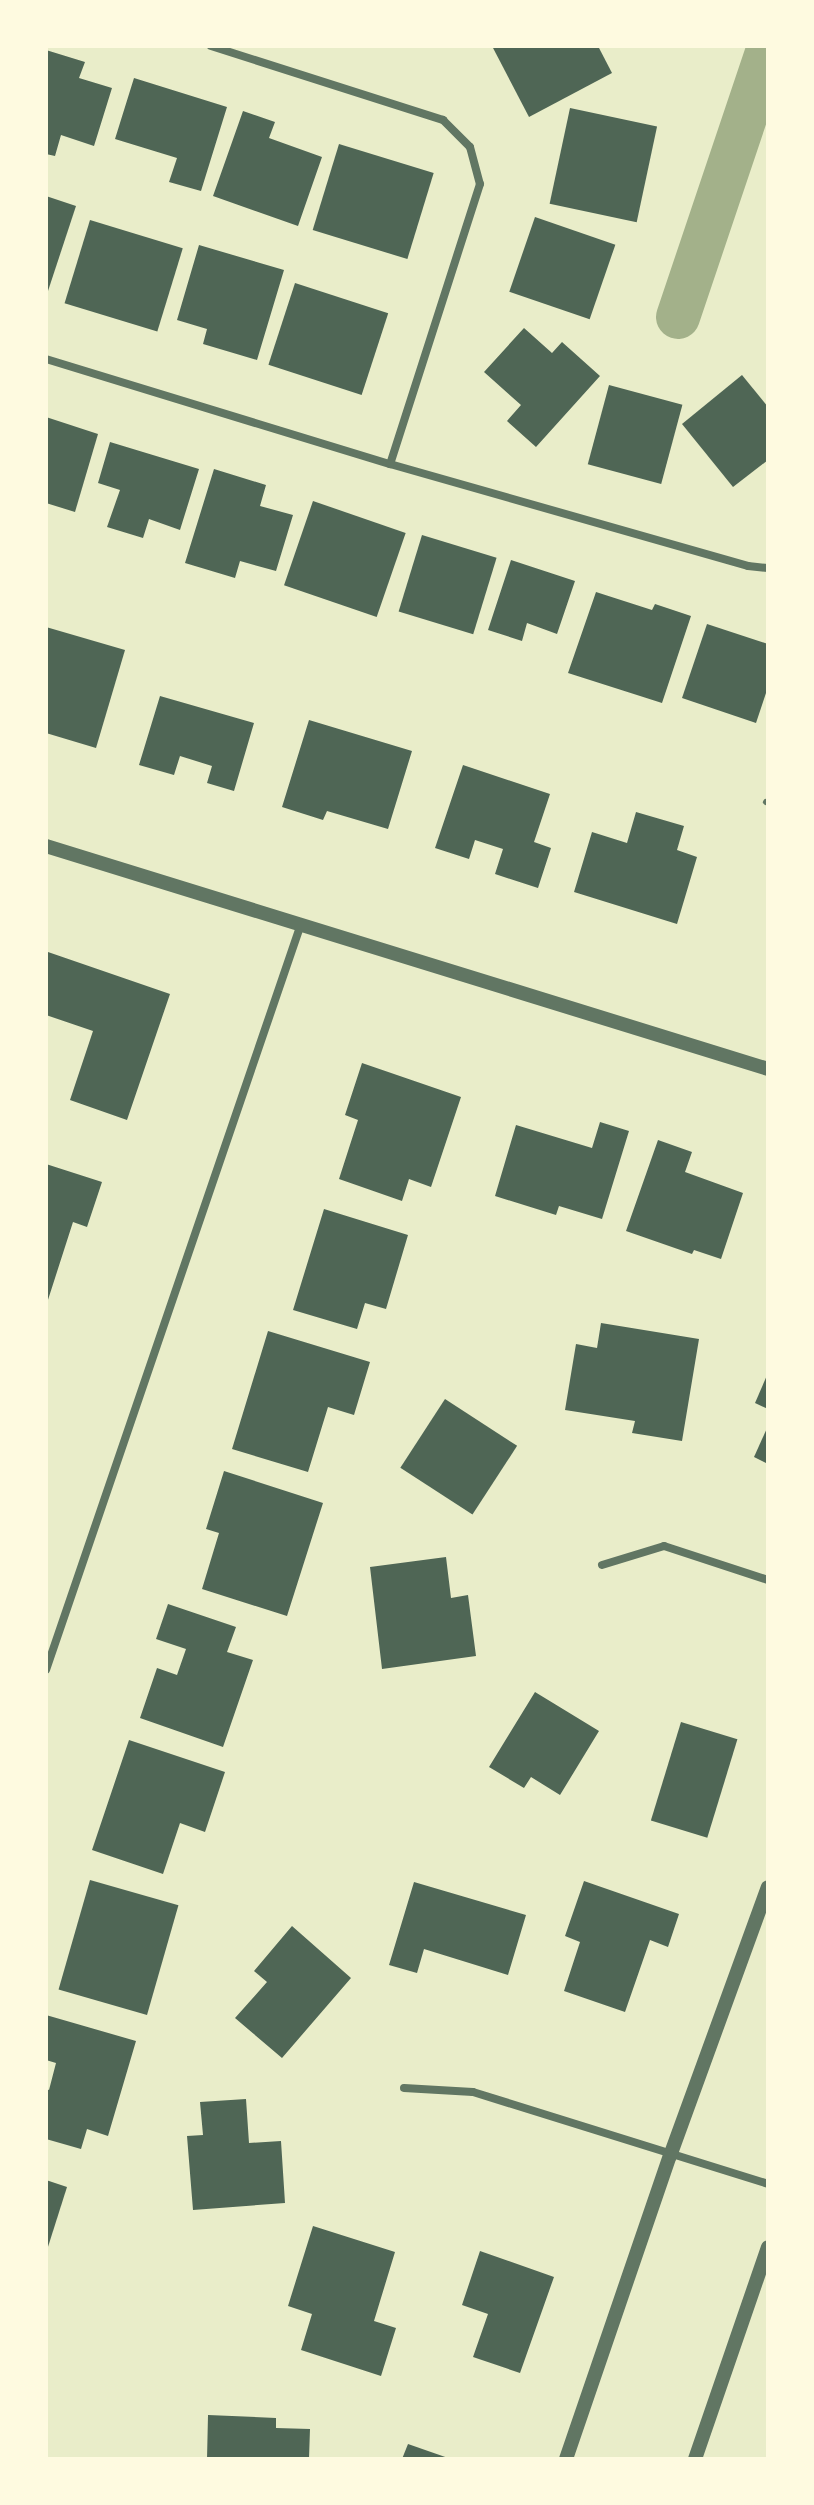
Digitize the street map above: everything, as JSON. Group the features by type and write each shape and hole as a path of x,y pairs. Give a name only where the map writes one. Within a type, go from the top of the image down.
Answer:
{"street":[{"path":"211,46 443,120 470,147 480,184 390,464"},
{"path":"46,359 390,464 748,566 768,568"},
{"path":"46,846 768,1069"},
{"path":"46,1670 301,924"},
{"path":"602,1565 664,1546 768,1580"},
{"path":"566,2459 670,2156 768,1887"},
{"path":"404,2088 473,2092 670,2156 768,2184"},
{"path":"695,2459 768,2247"}],"building":[{"path":"492,46 598,46 612,73 529,117"},
{"path":"46,50 85,62 79,78 112,88 94,146 61,135 55,156 46,154"},
{"path":"134,78 227,107 201,191 169,182 177,158 115,139"},
{"path":"570,108 657,127 637,222 550,204"},
{"path":"243,111 275,122 269,138 322,157 298,226 213,196"},
{"path":"339,144 434,173 407,259 313,230"},
{"path":"46,196 76,206 47,294 46,293"},
{"path":"535,217 615,245 590,319 509,292"},
{"path":"90,220 183,248 157,332 65,303"},
{"path":"199,245 284,270 257,360 203,344 207,329 177,320"},
{"path":"295,283 388,313 362,395 268,365"},
{"path":"524,328 552,353 562,342 600,376 536,447 507,421 521,405 484,372"},
{"path":"742,375 768,407 768,460 733,487 682,424"},
{"path":"609,385 682,405 661,484 588,464"},
{"path":"46,417 98,434 75,512 46,503"},
{"path":"110,442 199,469 180,530 149,519 143,538 107,527 120,490 98,483"},
{"path":"214,469 266,485 260,506 293,515 276,571 240,561 235,578 185,563"},
{"path":"313,501 406,533 377,617 284,585"},
{"path":"422,535 497,558 473,634 399,612"},
{"path":"511,560 575,581 557,634 527,623 522,641 488,630"},
{"path":"596,592 652,610 655,604 691,616 662,703 568,673"},
{"path":"707,624 768,644 768,687 756,723 682,698"},
{"path":"46,627 125,650 96,748 46,733"},
{"path":"160,696 254,723 234,791 207,783 212,766 180,756 174,775 139,765"},
{"path":"309,720 412,751 388,829 327,811 323,820 282,807"},
{"path":"463,765 550,794 534,842 551,848 538,888 495,874 503,849 475,840 469,859 435,848"},
{"path":"636,812 684,826 677,850 697,857 677,924 574,892 592,832 627,843"},
{"path":"48,952 170,994 127,1120 70,1100 93,1031 46,1015"},
{"path":"362,1063 461,1097 431,1187 409,1179 402,1201 339,1179 358,1120 345,1115"},
{"path":"600,1122 629,1131 602,1219 559,1206 556,1215 495,1196 516,1125 592,1148"},
{"path":"658,1140 692,1152 685,1172 743,1193 721,1259 694,1250 692,1254 626,1231"},
{"path":"46,1164 102,1182 87,1227 73,1222 47,1303"},
{"path":"324,1209 408,1235 386,1309 365,1303 357,1329 293,1310"},
{"path":"601,1323 699,1339 682,1441 632,1433 635,1421 565,1410 576,1344 597,1348"},
{"path":"268,1331 370,1362 354,1415 328,1407 308,1472 232,1449"},
{"path":"768,1373 768,1409 755,1403"},
{"path":"445,1399 517,1446 472,1515 400,1468"},
{"path":"768,1426 768,1464 754,1457"},
{"path":"224,1471 323,1503 287,1616 202,1589 219,1533 206,1529"},
{"path":"446,1557 451,1598 468,1595 476,1656 382,1669 370,1567"},
{"path":"168,1604 236,1627 227,1652 253,1660 223,1747 140,1718 157,1668 177,1675 186,1649 156,1639"},
{"path":"535,1692 599,1731 560,1795 531,1777 524,1788 489,1767"},
{"path":"681,1722 737,1739 707,1838 651,1820"},
{"path":"129,1740 225,1772 205,1832 180,1823 163,1874 92,1850"},
{"path":"90,1880 178,1905 147,2015 59,1990"},
{"path":"584,1881 679,1914 668,1947 650,1940 625,2012 564,1991 580,1942 565,1936"},
{"path":"414,1882 526,1915 508,1975 424,1949 417,1973 389,1965"},
{"path":"292,1926 351,1978 282,2058 235,2018 267,1982 254,1971"},
{"path":"46,2015 136,2041 108,2136 87,2129 81,2149 46,2139 46,2089 49,2090 56,2063 46,2060"},
{"path":"246,2099 249,2143 281,2141 285,2203 193,2210 187,2136 203,2135 200,2102"},
{"path":"46,2180 67,2187 47,2250 46,2250"},
{"path":"313,2226 395,2252 374,2321 396,2328 381,2376 301,2350 312,2314 288,2306"},
{"path":"480,2251 554,2277 520,2373 473,2357 488,2314 462,2305"},
{"path":"208,2415 276,2418 276,2428 310,2429 309,2459 207,2459"},
{"path":"408,2444 451,2459 402,2459"}],"waterway":[{"path":"678,317 768,50"}]}
